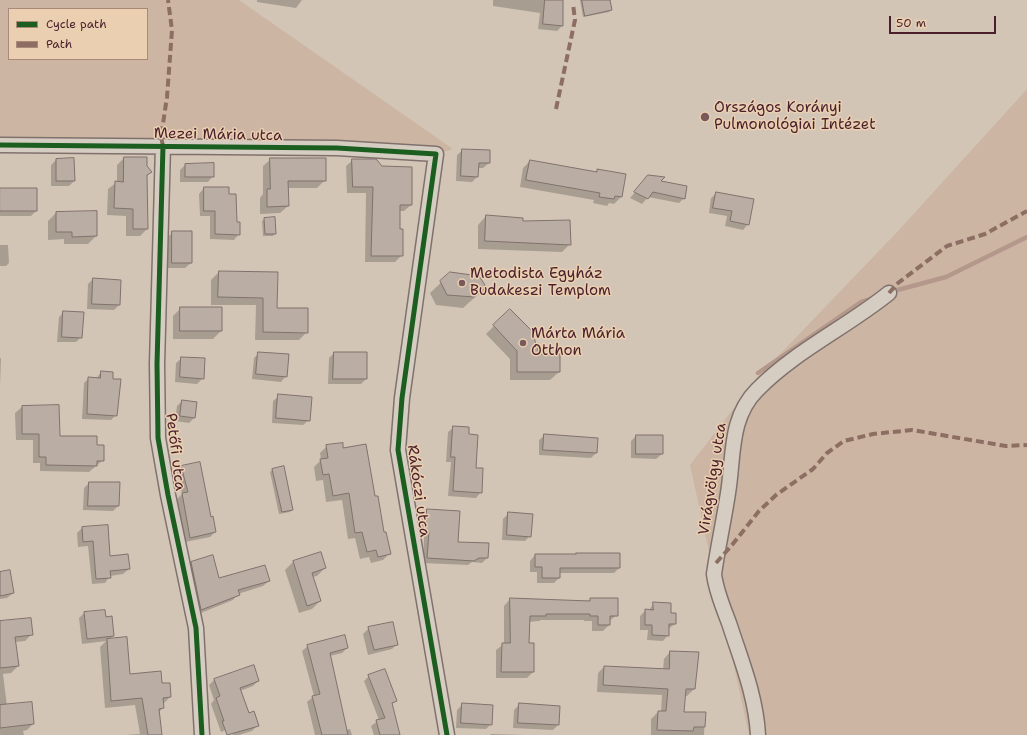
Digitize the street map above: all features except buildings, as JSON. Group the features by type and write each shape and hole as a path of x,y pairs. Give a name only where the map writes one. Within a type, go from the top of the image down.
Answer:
{"street":[{"name":"Mezei Mária utca","path":"0,145 337,148 436,154"},
{"name":"Petőfi utca","path":"163,146 157,364 158,438 168,495 196,628 202,735"},
{"name":"Rákóczi utca","path":"436,154 402,398 398,450 447,735"},
{"name":"Virágvölgy utca","path":"758,735 754,700 716,589 714,574 730,481 731,455 737,424 746,404 756,391 770,378 829,334 889,293"}],"shaded area":[{"path":"0,0 239,0 453,149 436,154 0,145"},
{"path":"1027,89 1027,735 749,735 690,465 757,378 898,231"}],"waterway":[{"path":"890,292 946,277 1027,237"},
{"path":"758,373 861,302 874,298"}],"marked path":[{"path":"163,146 161,137 167,97 172,30 168,0"},
{"path":"556,109 575,20 573,4"},
{"path":"889,293 898,283 947,246 985,234 1027,211"},
{"path":"716,563 759,511 776,495 813,469 827,453 844,441 873,434 912,430 1006,446 1027,445"}],"cycle path":[{"path":"0,145 337,148 436,154 402,398 398,450 447,735"},
{"path":"163,146 157,364 158,438 168,495 196,628 202,735"}],"place":[{"name":"Országos Korányi Pulmonológiai Intézet","path":"705,117"},
{"name":"Metodista Egyház Budakeszi Templom","path":"462,283"},
{"name":"Márta Mária Otthon","path":"523,343"}]}
